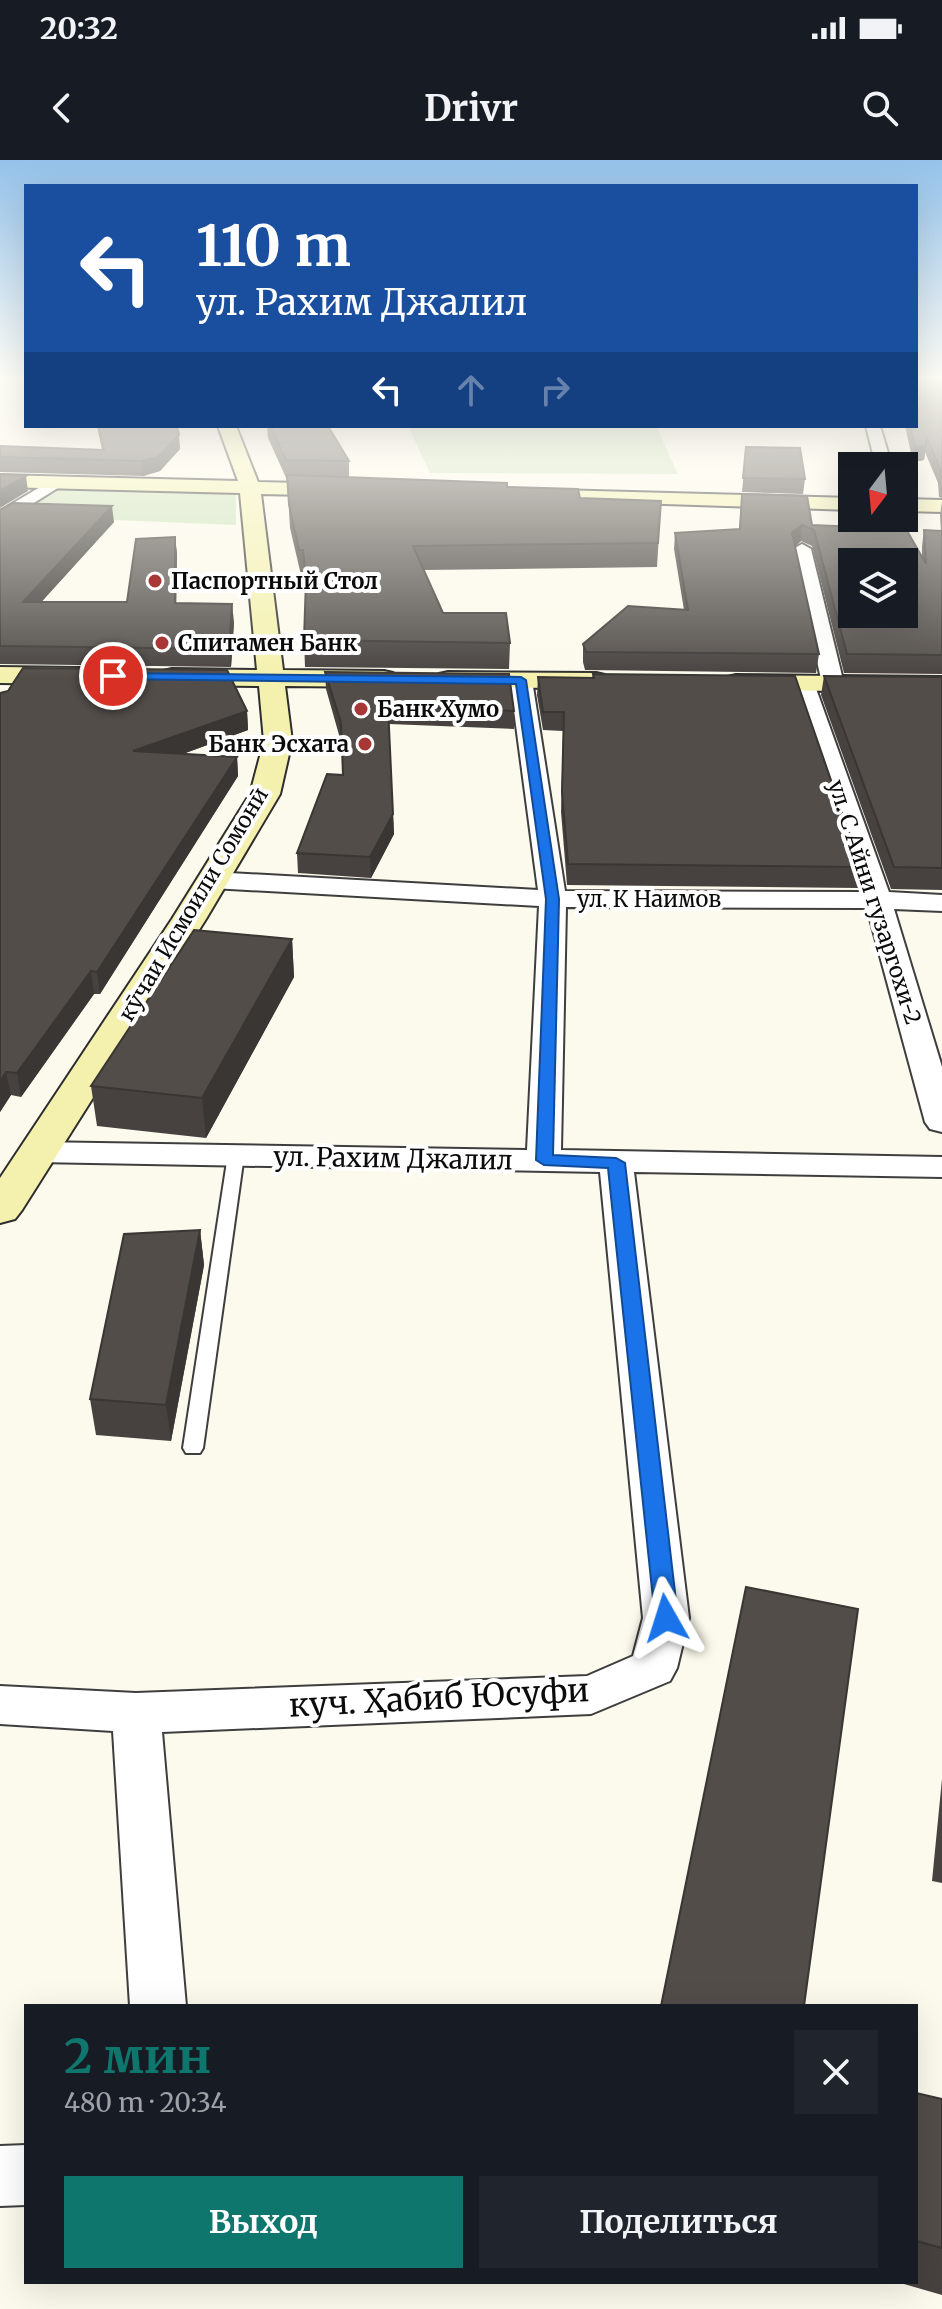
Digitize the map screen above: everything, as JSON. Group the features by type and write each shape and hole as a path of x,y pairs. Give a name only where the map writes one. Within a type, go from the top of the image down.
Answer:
{"street":[{"name":"кӯчаи Исмоили Сомонӣ","path":"0,1210 265,794 278,741 250,487 246,477"},
{"path":"0,481 361,490"},
{"path":"0,519 55,483"},
{"path":"504,494 838,504"},
{"path":"918,505 942,506"},
{"path":"802,549 833,684"},
{"path":"8,681 113,676"},
{"path":"145,676 618,681"},
{"path":"521,680 553,899 544,1160"},
{"path":"711,682 942,685"},
{"name":"ул. С Айни гузаргохи-2","path":"803,683 878,900 942,1122"},
{"name":"ул. К Наимов","path":"212,880 553,899 942,903"},
{"name":"ул. Рахим Джалил","path":"36,1152 942,1167"},
{"name":"куч. Ҳабиб Юсуфи","path":"0,1705 136,1713 591,1695 653,1668 666,1618 616,1163"},
{"path":"136,1713 158,2004"},
{"path":"0,2176 24,2175"}],"lane":[{"path":"193,1448 236,1155"}],"green space":[{"path":"59,487 236,492 236,525 18,516"}],"building":[{"path":"0,477 24,477 0,491"},
{"path":"287,477 507,483 507,487 578,489 580,498 661,501 658,543 413,546 443,613 506,613 510,643 304,640 306,579 303,550 299,550 289,504"},
{"path":"805,477 805,479 743,478"},
{"path":"742,494 807,496 812,525 838,526 838,532 908,532 917,548 838,548 838,620 814,530 802,525 792,533 819,654 586,652 583,644 628,606 688,610 675,533 740,529"},
{"path":"13,503 112,506 23,602 127,602 136,539 175,537 175,603 232,604 229,649 0,646 0,510"},
{"path":"924,530 942,531 942,655 847,654 840,628 918,628 918,550 926,564"},
{"path":"23,668 227,670 247,711 133,751 237,757 97,972 91,971 17,1073 6,1072 0,1082 0,693 8,691"},
{"path":"325,672 509,674 514,711 388,706 393,814 370,857 297,853 327,774 343,775 341,723"},
{"path":"593,674 795,676 861,867 568,864 562,792 564,712 543,712 538,677 594,678"},
{"path":"824,676 942,677 942,868 894,867"},
{"path":"194,930 292,939 202,1098 91,1086"},
{"path":"200,1230 166,1405 90,1399 124,1234"},
{"path":"746,1587 858,1609 804,2004 661,2004"},
{"path":"918,2093 942,2099 942,2248 918,2242"}],"place":[{"name":"Паспортный Стол","path":"155,581"},
{"name":"Спитамен Банк","path":"162,643"},
{"name":"Банк Хумо","path":"361,709"},
{"name":"Банк Эсхата","path":"365,744"}],"route":[{"path":"113,676 521,680 553,899 544,1160 616,1163 666,1618"}]}
